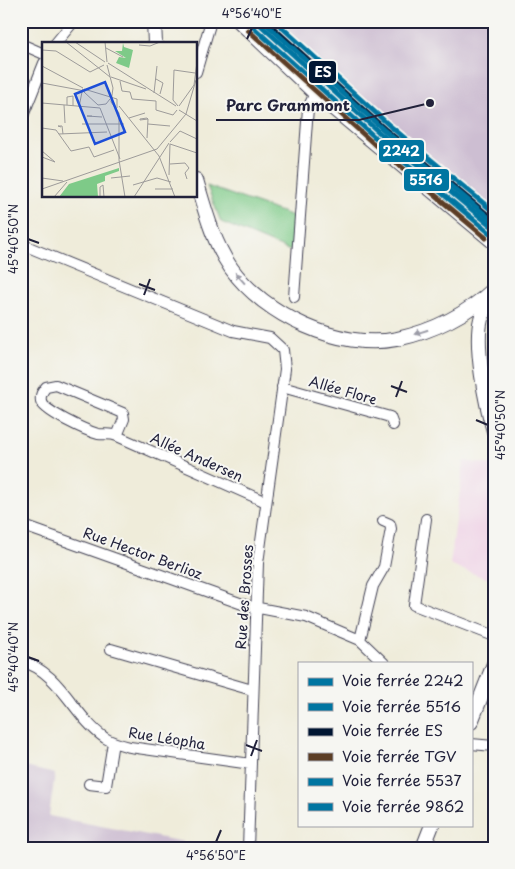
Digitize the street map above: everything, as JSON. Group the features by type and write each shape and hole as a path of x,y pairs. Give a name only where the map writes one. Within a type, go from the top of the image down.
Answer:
{"main road":[{"path":"154,21 155,42"},
{"path":"239,21 314,93 494,242"},
{"path":"198,186 213,234 231,268 267,305 295,322 330,336 362,340 396,339 428,329 465,312 494,290"},
{"path":"494,290 483,311 480,332 487,404 494,432"},
{"path":"494,309 489,319 484,341 486,371 494,406"},
{"path":"472,719 494,664"},
{"path":"423,848 432,826"}],"street":[{"path":"56,42 74,21"},
{"path":"198,65 211,21"},
{"path":"21,44 42,53"},
{"path":"21,121 42,68"},
{"path":"294,297 308,108 314,93"},
{"name":"Rue des Brosses","path":"21,244 224,328 270,338 283,350 285,363 266,502 255,607 248,848"},
{"name":"Allée Andersen","path":"117,436 124,419 123,413 56,385 46,387 41,394 41,402 47,410 98,434 117,436 266,502"},
{"name":"Allée Flore","path":"282,387 390,417 393,425"},
{"path":"426,519 414,605 494,636"},
{"path":"383,521 390,524 391,529 384,567 373,586 360,640 383,662"},
{"name":"Rue Hector Berlioz","path":"21,525 255,607 306,617 360,640"},
{"path":"111,649 252,690"},
{"name":"Rue Léopha","path":"21,661 42,670 51,677 96,730 113,742 130,747 251,764"},
{"path":"89,784 106,786 113,742"},
{"path":"472,744 494,746"}],"shaded area":[{"path":"249,21 494,21 494,234 325,92"},
{"path":"464,461 494,465 494,581 450,565"},
{"path":"21,766 55,774 49,816 215,848 21,848"}],"green space":[{"path":"207,186 296,217 293,252 221,222"}],"rail line":[{"name":"2242","path":"256,21 382,135 494,228"},
{"name":"5537","path":"263,21 385,131 494,222"},
{"name":"ES","path":"266,21 386,130 494,220"},
{"name":"9862","path":"275,21 390,126 494,212"},
{"name":"5516","path":"252,26 378,140 490,233"},
{"name":"TGV","path":"248,30 374,144 486,238"}],"place":[{"name":"Parc Grammont","path":"430,103"}]}
